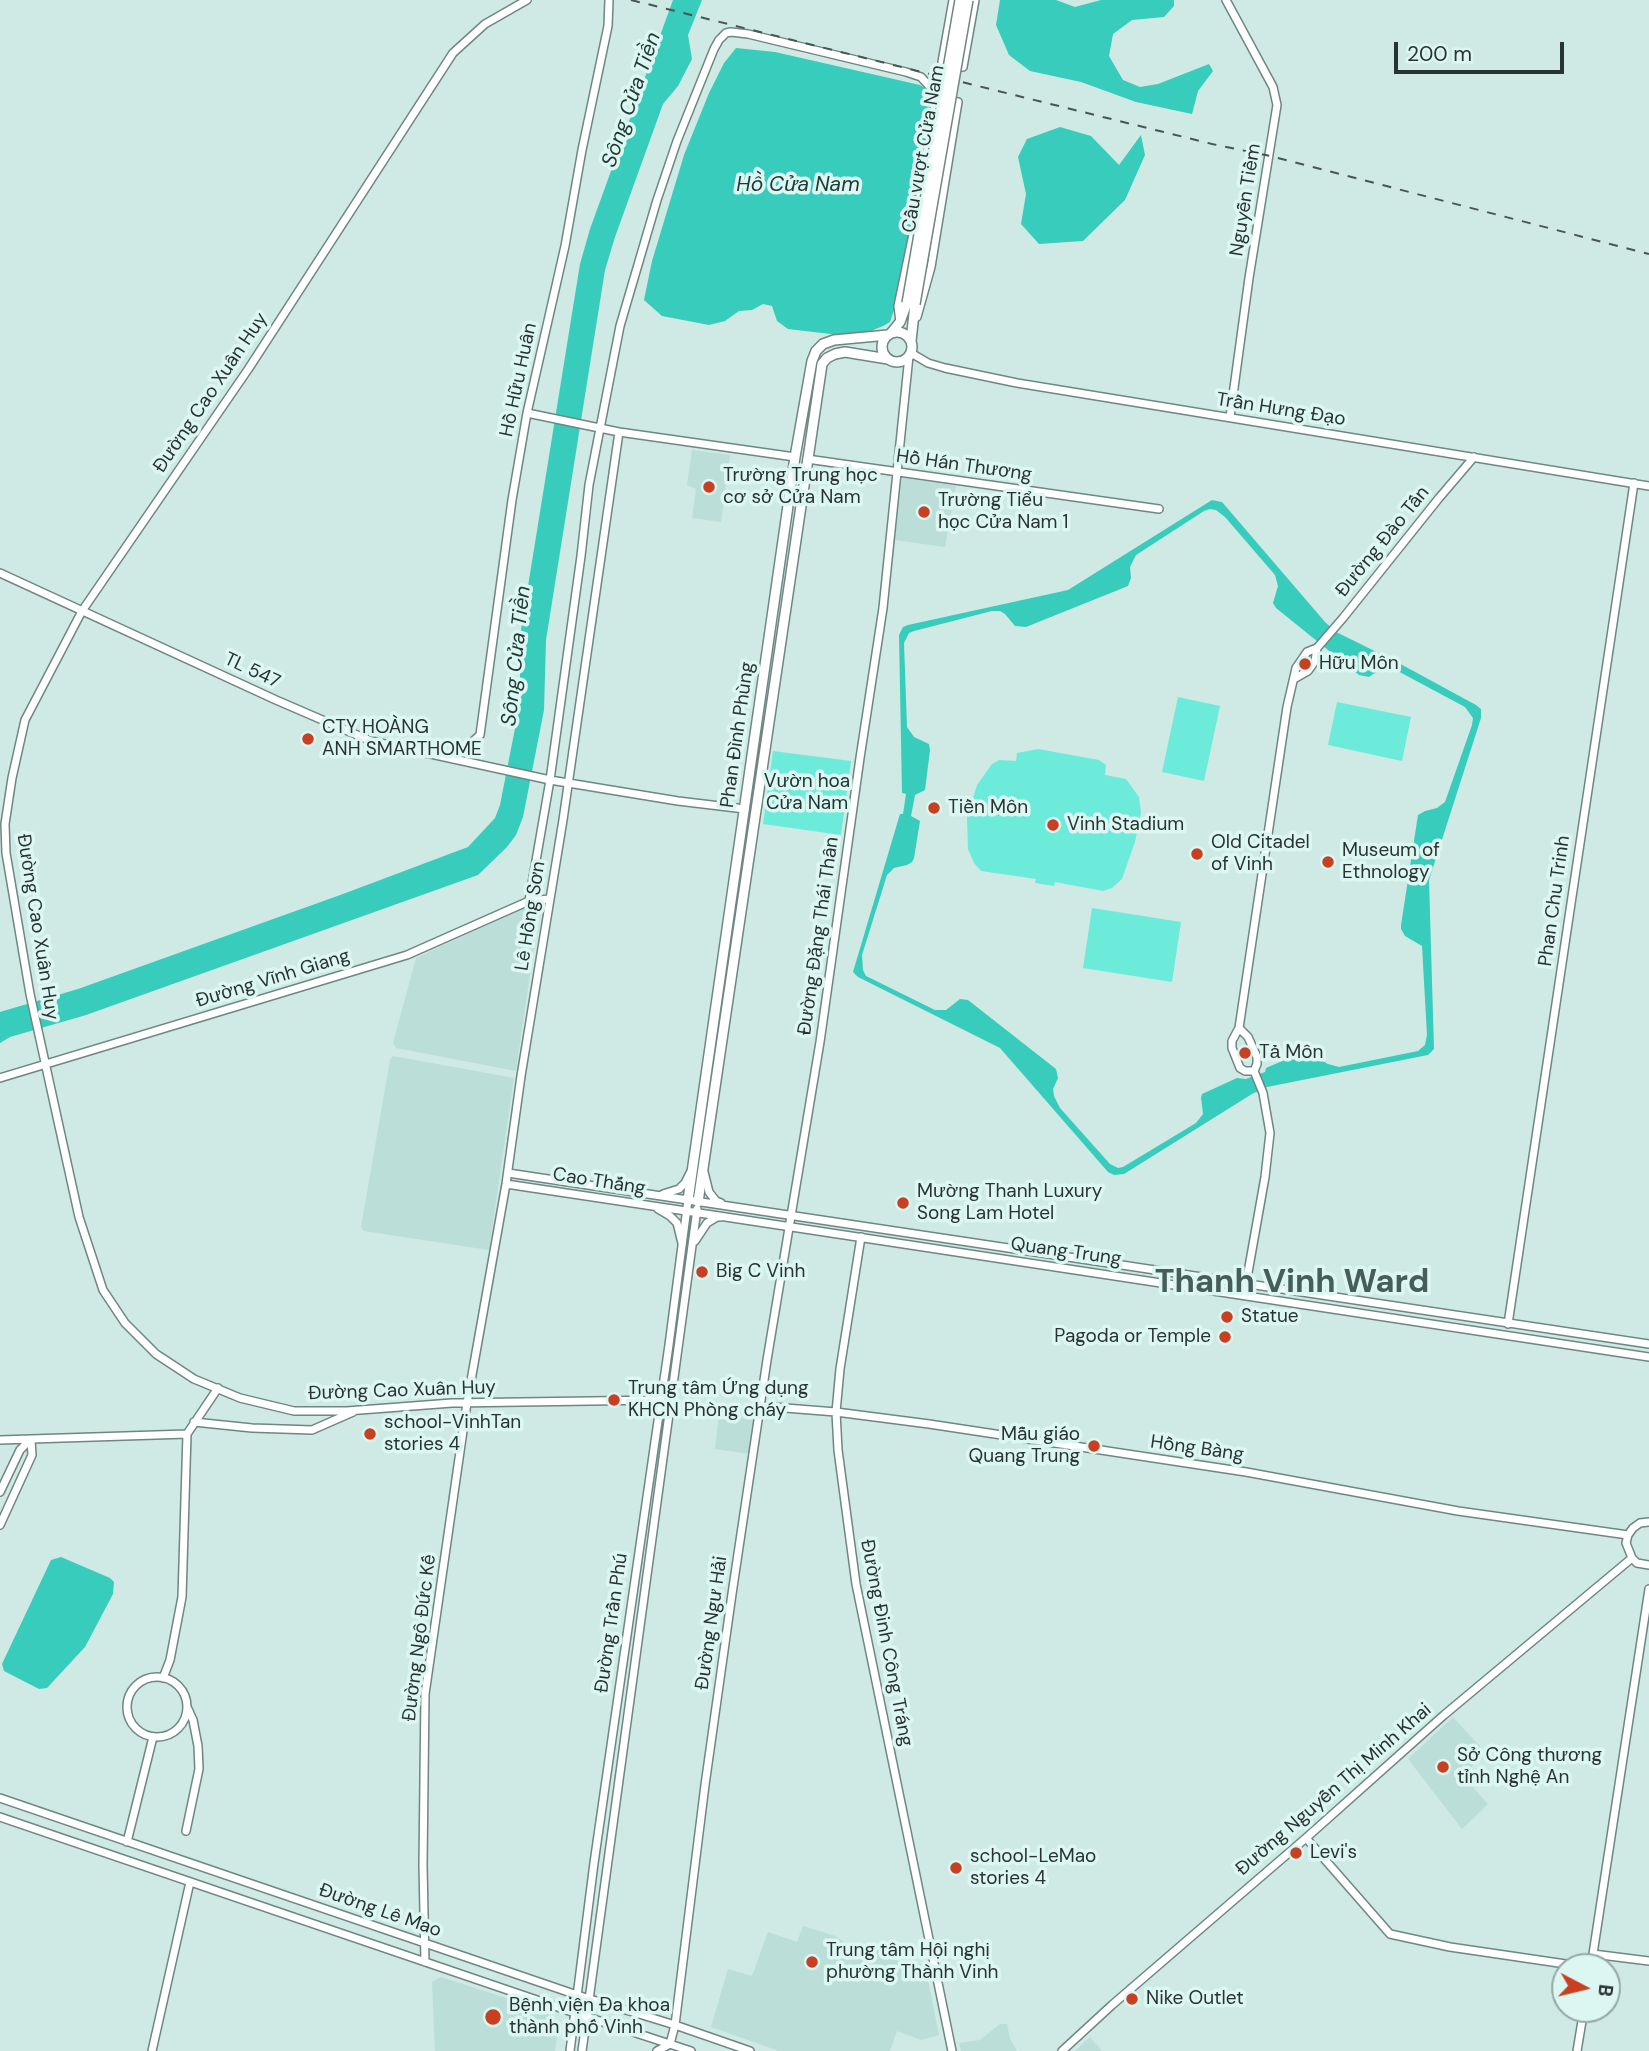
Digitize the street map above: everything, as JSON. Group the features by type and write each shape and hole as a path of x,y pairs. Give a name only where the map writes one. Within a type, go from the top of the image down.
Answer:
{"highway":[{"name":"Cầu vượt Cửa Nam","path":"911,304 960,0"},
{"name":"Cầu vượt Cửa Nam","path":"911,304 968,0"},
{"path":"911,304 910,355 899,362 888,359 883,353 882,345 911,304"},
{"path":"890,334 903,333 912,337"},
{"name":"Phan Đình Phùng","path":"734,925 742,825 795,457 812,361 823,344 834,340 890,334"},
{"name":"Phan Đình Phùng","path":"688,1200 698,1166 734,925 753,827 822,365 827,358 845,352 888,359"},
{"name":"Phan Đình Phùng","path":"698,1166 698,1202"}],"street":[{"name":"Đường Cao Xuân Huy","path":"527,0 485,24 453,53 249,368 82,611 25,720 5,824 6,853 38,1034 79,1217 103,1290 125,1323 156,1354 194,1379 240,1398 294,1410 357,1411 467,1403 671,1402"},
{"name":"Hồ Hữu Huân","path":"453,759 480,735 512,500 527,413 565,246 608,26 609,0"},
{"path":"953,0 942,62 963,67 975,0"},
{"name":"Nguyễn Tiềm","path":"1226,0 1273,87 1277,105 1230,417"},
{"path":"528,901 550,780 597,428 620,326 657,200 696,93 722,36 731,32 748,34 906,72 923,79 934,91 936,98 916,220 898,306 900,322"},
{"path":"912,337 931,267 958,102 936,98"},
{"name":"Trần Hưng Đạo","path":"910,355 944,368 1017,383 1649,485"},
{"name":"Đường Đặng Thái Thân","path":"789,1226 820,1042 859,758 883,608 910,355"},
{"path":"527,413 620,432 795,457"},
{"name":"Lê Hồng Sơn","path":"467,1403 508,1172 620,432"},
{"name":"Hồ Hán Thương","path":"795,457 1159,509"},
{"name":"Đường Đào Tấn","path":"1254,1073 1240,1068 1232,1041 1238,1028 1287,707 1296,668 1307,652 1318,647 1474,457"},
{"name":"Phan Chu Trinh","path":"1507,1335 1634,483"},
{"name":"TL 547","path":"0,573 371,741 550,780"},
{"name":"Đường Đào Tấn","path":"1294,679 1308,671 1315,661 1318,647"},
{"path":"767,649 779,650"},
{"path":"550,780 745,809"},
{"path":"742,825 753,827"},
{"name":"Đường Vĩnh Giang","path":"0,1077 407,956 528,901 549,899"},
{"name":"Đường Đào Tấn","path":"1238,1028 1248,1037 1257,1057 1258,1064 1254,1073 1262,1090 1270,1133 1244,1294"},
{"path":"682,1242 677,1223 651,1206 652,1195 679,1189 698,1166 712,1197 728,1206"},
{"name":"Quang Trung","path":"508,1172 1649,1344"},
{"path":"573,1194 575,1183"},
{"name":"Cao Thắng","path":"506,1184 686,1211"},
{"name":"Đường Trần Phú","path":"570,2051 616,1702 688,1200"},
{"name":"Đường Trần Phú","path":"582,2051 698,1202"},
{"name":"Quang Trung","path":"686,1211 1649,1357"},
{"path":"693,1245 707,1223 717,1217 726,1217"},
{"name":"Đường Đinh Công Tráng","path":"863,1225 840,1369 836,1412 838,1448 856,1584 952,2051"},
{"name":"Đường Ngư Hải","path":"670,2043 675,2025 711,1742 789,1226"},
{"path":"954,1252 956,1240"},
{"path":"1153,1281 1154,1269"},
{"path":"676,1290 685,1292"},
{"path":"669,1345 678,1346"},
{"path":"163,1678 170,1660 181,1597 187,1434 218,1388"},
{"name":"Đường Ngô Đức Kế","path":"425,1962 425,1694 467,1403"},
{"name":"Hồng Bàng","path":"760,1406 929,1424 1247,1472 1458,1511 1628,1535"},
{"path":"194,1422 252,1429 312,1430 357,1411"},
{"path":"0,1440 187,1434"},
{"path":"0,1492 20,1450 31,1440"},
{"path":"0,1525 32,1455 31,1440"},
{"path":"1649,1522 1640,1523 1628,1535 1628,1551 1632,1558 1637,1563 1649,1565"},
{"name":"Đường Nguyễn Thị Minh Khai","path":"1062,2051 1444,1715 1632,1558"},
{"path":"633,1587 645,1588"},
{"path":"1593,1953 1649,1589"},
{"path":"186,1831 199,1769 193,1720 184,1696 172,1682 153,1678 136,1687 130,1695 128,1705 133,1724 140,1732 153,1737 169,1735 177,1730 183,1723 187,1705"},
{"path":"616,1702 629,1703"},
{"path":"127,1842 153,1737"},
{"path":"604,1790 617,1792"},
{"name":"Đường Lê Mao","path":"0,1798 576,1995 750,2051"},
{"name":"Đường Lê Mao","path":"0,1817 691,2051"},
{"path":"1306,1838 1390,1934 1450,1947 1551,1962"},
{"path":"152,2051 190,1882"},
{"path":"1621,1958 1649,1961"},
{"path":"1577,2051 1582,2023"},
{"path":"657,2051 670,2043"}],"shaded area":[{"name":"Trường Trung học cơ sở Cửa Nam","path":"692,450 730,455 721,522 692,518 696,489 687,485"},
{"name":"Trường Tiểu học Cửa Nam 1","path":"902,478 956,485 945,547 895,540"},
{"path":"540,905 516,1071 396,1048 393,1043 416,958 528,906"},
{"path":"393,1056 514,1078 489,1250 364,1231 361,1227 390,1060"},
{"path":"719,1415 755,1420 750,1454 715,1449"},
{"name":"Sở Công thương tỉnh Nghệ An","path":"1453,1717 1485,1752 1463,1776 1488,1804 1462,1829 1408,1759"},
{"path":"803,1926 835,1936 867,1951 879,1950 878,1955 925,1965 939,2035 921,2040 897,2031 890,2051 779,2051 711,2027 728,1969 752,1976 768,1932 797,1942"},
{"name":"Bệnh viện Đa khoa thành phố Vinh","path":"441,1977 546,2011 559,2022 555,2051 435,2051 432,1982"},
{"path":"1000,2024 1007,2024 1010,2039 1017,2051 961,2051 959,2043 980,2040"},
{"path":"1090,2037 1102,2051 1075,2051"}],"green space":[{"path":"1178,697 1220,706 1204,781 1162,772"},
{"path":"1337,702 1411,717 1402,761 1328,745"},
{"name":"Vinh Stadium","path":"1038,749 1099,760 1106,765 1105,775 1126,779 1139,797 1141,813 1135,842 1122,879 1112,888 1103,891 1055,882 1054,886 1035,883 1036,879 981,871 974,863 968,849 967,817 977,785 992,764 999,760 1016,761 1017,753"},
{"name":"Vườn hoa Cửa Nam","path":"773,751 851,761 841,835 763,824"},
{"path":"1092,908 1181,922 1172,982 1083,968"}],"water":[{"path":"673,0 702,0 688,35 692,59 678,86 663,104 605,270 546,640 544,710 523,817 516,835 478,875 86,1015 10,1037 0,1043 0,1012 78,989 468,847 495,818 500,805 520,703 520,636 580,264 590,229"},
{"path":"1000,0 1056,0 1075,7 1101,0 1174,0 1174,6 1164,17 1132,20 1113,34 1109,56 1123,80 1140,87 1158,84 1209,64 1213,71 1198,91 1192,114 1136,102 1081,82 1030,71 1009,55 996,25"},
{"name":"Hồ Cửa Nam","path":"736,48 775,52 920,85 932,93 898,298 890,322 883,326 856,337 788,329 777,321 772,306 763,304 752,310 739,311 725,321 709,325 662,316 644,300 652,261 684,155 709,93 724,63"},
{"path":"1060,127 1091,136 1119,165 1141,135 1145,155 1125,200 1083,241 1039,244 1021,224 1026,194 1018,157 1027,139"},
{"path":"1212,500 1222,502 1336,632 1481,709 1481,718 1429,880 1434,1049 1428,1055 1267,1087 1124,1174 1114,1175 1108,1172 1000,1048 858,977 853,972 900,814 903,814 906,794 902,793 899,635 903,627 1068,590","holes":["1216,510 1275,575 1278,586 1273,603 1276,608 1359,675 1369,677 1379,670 1394,669 1465,707 1473,718 1445,802 1418,815 1401,925 1405,936 1422,946 1427,1035 1425,1045 1418,1051 1339,1067 1328,1064 1316,1053 1308,1050 1266,1068 1265,1072 1246,1079 1237,1078 1202,1094 1203,1114 1196,1123 1118,1168 1110,1164 1060,1108 1053,1089 1058,1078 1056,1069 968,1000 960,999 946,1010 935,1010 866,976 863,970 862,955 887,875 894,868 912,862 914,858 920,821 911,816 915,795 925,790 930,750 929,744 914,737 907,727 904,643 909,633 914,631 992,611 1005,614 1015,626 1026,627 1128,586 1131,578 1130,567 1136,555 1204,511"]},
{"path":"61,1557 110,1578 114,1582 113,1594 85,1647 47,1688 39,1689 4,1671 2,1664 51,1560"}],"railway":[{"path":"631,0 1270,156 1649,254"}],"place":[{"name":"Trường Trung học cơ sở Cửa Nam","path":"709,487"},
{"name":"Trường Tiểu học Cửa Nam 1","path":"924,512"},
{"name":"Hữu Môn","path":"1305,664"},
{"name":"CTY HOÀNG ANH SMARTHOME","path":"308,739"},
{"name":"Tiền Môn","path":"934,808"},
{"name":"Vinh Stadium","path":"1053,825"},
{"name":"Old Citadel of Vinh","path":"1197,854"},
{"name":"Museum of Ethnology","path":"1328,862"},
{"name":"Tả Môn","path":"1245,1053"},
{"name":"Mường Thanh Luxury Song Lam Hotel","path":"903,1203"},
{"name":"Big C Vinh","path":"702,1272"},
{"name":"Statue","path":"1227,1317"},
{"name":"Pagoda or Temple","path":"1225,1337"},
{"name":"Trung tâm Ứng dụng KHCN Phòng cháy","path":"614,1400"},
{"name":"school-VinhTan stories 4","path":"370,1434"},
{"name":"Mẫu giáo Quang Trung","path":"1094,1446"},
{"name":"Sở Công thương tỉnh Nghệ An","path":"1443,1767"},
{"name":"Levi's","path":"1296,1853"},
{"name":"school-LeMao stories 4","path":"956,1868"},
{"name":"Trung tâm Hội nghị phường Thành Vinh","path":"812,1962"},
{"name":"Nike Outlet","path":"1132,1999"},
{"name":"Bệnh viện Đa khoa thành phố Vinh","path":"493,2017"}],"district":[{"name":"Thanh Vinh Ward","path":"1292,1283"}],"water label":[{"name":"Sông Cửa Tiền","path":"632,100"},
{"name":"Sông Cửa Tiền","path":"517,656"}]}
